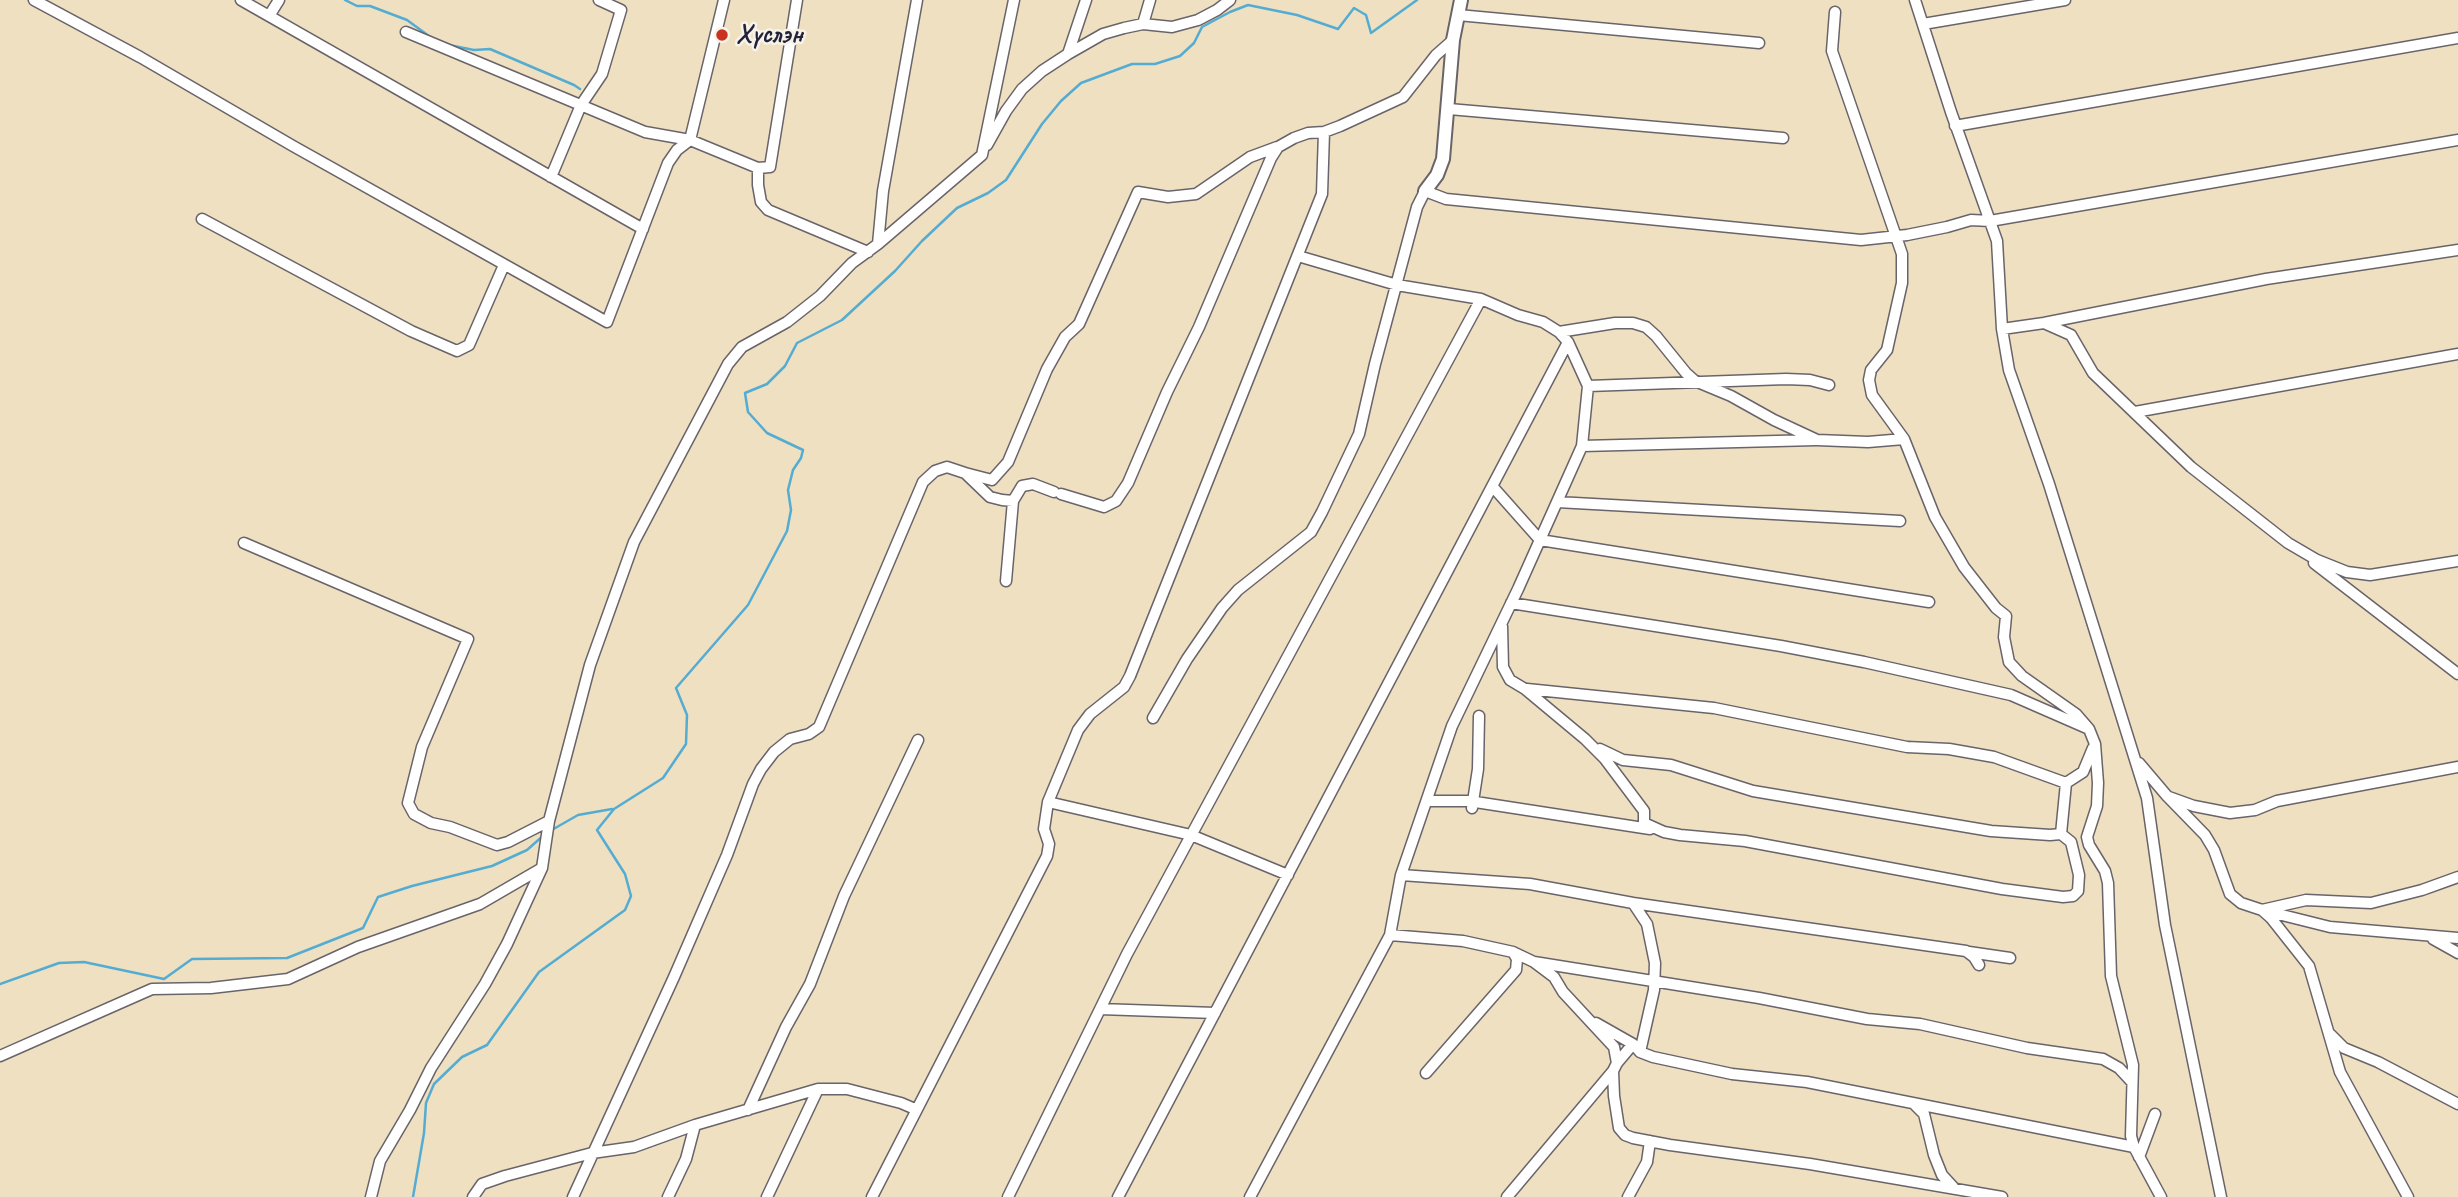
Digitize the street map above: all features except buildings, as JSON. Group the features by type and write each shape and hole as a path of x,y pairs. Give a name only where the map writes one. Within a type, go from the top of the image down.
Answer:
{"street":[{"path":"34,0 140,57 607,322 668,163 677,150 690,139 724,0"},
{"path":"241,0 643,229"},
{"path":"269,16 279,0"},
{"path":"599,0 621,10"},
{"path":"551,177 581,105 602,74 621,5 626,0"},
{"path":"406,33 645,132 690,139 758,168 770,167 797,0"},
{"path":"878,244 883,191 917,0"},
{"path":"982,155 1014,0"},
{"path":"1068,54 1086,0"},
{"path":"1143,24 1150,0"},
{"path":"371,1197 380,1161 431,1068 485,985 542,868 549,821 590,666 634,542 728,364 742,347 787,322 820,296 852,263 982,155 1006,111 1042,71 1103,34 1143,24 1172,27 1198,20 1230,0"},
{"path":"1153,718 1187,659 1222,608 1238,590 1311,533 1359,434 1417,207 1437,175 1443,159 1453,40 1461,0"},
{"path":"1915,0 1955,125 1997,241 2002,329 2009,370 2049,484 2149,807 2165,925 2221,1197"},
{"path":"1923,24 2065,0"},
{"path":"1835,12 1832,51 1902,254 1902,283 1887,350 1871,370 1869,380 1872,395 1904,439 1941,527 1964,567 1996,608 2006,616 2004,637 2010,662 2022,676 2076,714 2089,729 2095,744 2097,806 2087,837 2108,883 2111,976 2133,1065 2134,1147 2161,1197"},
{"path":"1458,15 1759,43"},
{"path":"1955,125 2458,38"},
{"path":"573,1197 674,977 761,769 774,752 790,739 809,734 819,727 923,482 934,471 947,467 992,480 1008,462 1047,369 1065,337 1079,324 1138,192 1168,197 1196,194 1250,157 1308,133 1324,132 1403,97 1436,55 1453,40"},
{"path":"1449,109 1783,138"},
{"path":"872,1197 1046,856 1049,844 1044,829 1048,802 1078,730 1090,714 1124,687 1130,676 1322,194 1324,132"},
{"path":"1425,191 1446,199 1861,240 1947,227 1971,220 1990,221 2458,140"},
{"path":"1006,582 1013,501 1022,486 1033,484 1104,507 1116,500 1128,483 1278,147"},
{"path":"758,168 761,202 768,210 868,252"},
{"path":"202,219 411,331 457,351 469,345 504,265"},
{"path":"2002,329 2266,279 2458,250"},
{"path":"1250,1197 1390,935 1401,875 1452,726 1582,446 1588,386 1568,342 1559,332 1543,322 1518,315 1481,299 1397,285 1298,256"},
{"path":"1008,1197 1127,954 1481,299"},
{"path":"1559,332 1615,323 1633,323 1646,327 1695,381 1731,396 1817,440"},
{"path":"2044,323 2071,335 2093,373 2191,467 2458,674"},
{"path":"1118,1197 1568,342"},
{"path":"2135,412 2458,354"},
{"path":"1588,386 1695,381 1810,380 1829,385"},
{"path":"1582,446 1817,440 1868,442 1904,439"},
{"path":"965,473 990,497 1013,501"},
{"path":"1493,487 1540,540 1929,602"},
{"path":"1557,502 1900,521"},
{"path":"244,543 468,639 422,747 408,803 414,814 431,823 450,827 497,845 549,821"},
{"path":"2288,543 2347,572 2370,575 2458,561"},
{"path":"1511,603 1864,662 2011,695 2089,729"},
{"path":"1502,622 1503,667 1510,680 1525,689 1584,739 1625,784 1644,811 1644,823 1664,832"},
{"path":"1525,689 1714,709 1907,747 1960,751 1994,757 2066,783"},
{"path":"1472,805 1478,769 1479,716"},
{"path":"1427,801 1680,835 1745,841 2002,889 2063,897 2073,896 2078,891 2078,875 2071,842 2061,834 1991,831 1753,791 1671,765 1623,760 1584,739"},
{"path":"748,1110 786,1027 810,984 844,896 918,740"},
{"path":"2061,834 2066,783 2082,772 2095,744"},
{"path":"2134,758 2205,835 2214,850 2230,894 2241,903 2330,927 2458,938"},
{"path":"2167,796 2230,813 2255,810 2277,801 2458,767"},
{"path":"1048,802 1191,835 1288,875"},
{"path":"0,1056 152,989 211,988 288,979 358,947 480,904 542,868"},
{"path":"1401,875 1530,884 1633,903 2010,958"},
{"path":"2262,910 2306,900 2371,903 2422,890 2458,877"},
{"path":"1507,1197 1615,1067 1637,1048 1655,981 1656,963 1647,924 1633,903"},
{"path":"2262,910 2309,967 2340,1072 2404,1195"},
{"path":"1390,935 1463,941 1513,951 1554,977 1563,992 1614,1046 1614,1096 1619,1128 1625,1135 2002,1197"},
{"path":"2430,936 2458,953"},
{"path":"1426,1073 1516,970 1517,959 1513,951"},
{"path":"1966,951 1979,965"},
{"path":"1534,962 1846,1015 1920,1024 2027,1048 2103,1059 2119,1068 2132,1082"},
{"path":"1100,1009 1215,1013"},
{"path":"2323,1017 2332,1038 2344,1048 2378,1062 2458,1104"},
{"path":"1587,1018 1637,1048 1732,1074 1807,1082 2134,1147"},
{"path":"473,1197 482,1184 561,1160 634,1147 695,1125 818,1089 848,1089 901,1103 915,1110"},
{"path":"767,1197 818,1089"},
{"path":"1915,1105 1924,1114 1942,1175 1954,1188"},
{"path":"2139,1157 2155,1114"},
{"path":"668,1197 686,1159 695,1125"},
{"path":"1628,1197 1647,1162 1650,1141"},
{"path":"1258,1185 1259,1197"}],"waterway":[{"path":"345,0 407,20 433,39"},
{"path":"413,1197 424,1133 426,1103 434,1084 462,1057 487,1045 539,972 625,910 631,896 625,874 597,830 614,809 663,778 686,744 687,715 676,688 748,605 787,531 791,510 788,490 793,470 803,450 767,433 748,412 745,393 767,384 785,366 797,343 842,320 957,208 988,193 1006,180 1042,124 1081,83 1132,64 1155,64 1180,56 1194,43 1202,27 1248,5 1297,15 1338,29 1354,8 1366,15 1371,33 1417,0"},
{"path":"449,45 474,50 490,49 580,89"},
{"path":"550,831 578,815 612,809"},
{"path":"0,984 59,963 84,962 164,979 192,959 287,958 363,928 378,897 492,866 527,850 544,835"}],"place":[{"name":"Хүслэн","path":"722,35"}]}
